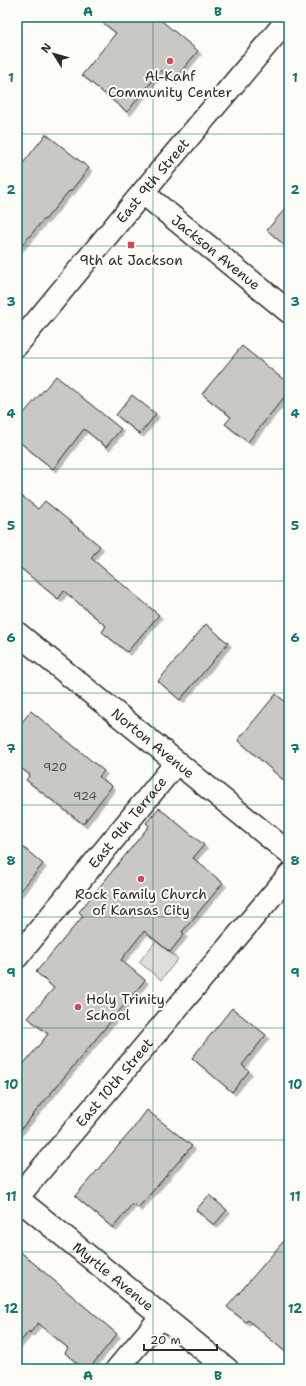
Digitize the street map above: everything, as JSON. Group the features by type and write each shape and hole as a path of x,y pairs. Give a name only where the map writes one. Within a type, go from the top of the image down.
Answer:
{"street":[{"name":"East 9th Street","path":"17,345 289,18"},
{"name":"Jackson Avenue","path":"143,193 289,312"},
{"name":"Norton Avenue","path":"17,633 289,853"},
{"name":"East 9th Terrace","path":"17,957 177,762"},
{"name":"East 10th Street","path":"17,1198 289,874"},
{"name":"Myrtle Avenue","path":"17,1198 227,1369"},
{"path":"117,1369 162,1316"}],"shaded area":[{"path":"156,941 178,959 161,980 139,962"}],"building":[{"path":"96,17 157,17 198,51 173,81 161,70 127,112 82,75 116,33"},
{"path":"46,134 89,168 70,192 69,191 17,251 17,171"},
{"path":"289,204 289,249 267,230"},
{"path":"242,346 289,384 289,391 248,442 225,424 231,417 202,394"},
{"path":"56,376 121,429 106,447 84,429 53,469 17,440 17,421"},
{"path":"132,395 156,414 140,434 116,415"},
{"path":"17,492 38,509 45,501 100,546 91,558 159,615 127,652 102,632 106,626 64,591 58,599 17,565"},
{"path":"206,624 228,643 180,700 158,681"},
{"path":"276,694 289,705 289,785 238,740"},
{"path":"31,711 104,771 99,777 112,786 83,824 26,780 30,775 17,765 17,728"},
{"path":"159,808 204,845 193,858 223,883 182,932 184,934 170,952 144,931 121,960 145,980 17,1134 17,1072 48,1034 28,1018 54,988 36,972 83,916 79,912 149,826 146,823"},
{"path":"17,842 43,864 17,895"},
{"path":"232,1008 266,1035 242,1065 249,1071 232,1092 192,1058"},
{"path":"147,1110 192,1146 138,1208 133,1203 113,1228 75,1196 132,1130"},
{"path":"209,1195 227,1210 214,1225 196,1210"},
{"path":"289,1235 289,1355 248,1320 246,1322 227,1307"},
{"path":"17,1249 117,1334 89,1369 84,1369 65,1353 68,1348 38,1323 30,1333 29,1331 17,1346"}],"place":[{"name":"Al-Kahf Community Center","path":"170,61"},
{"name":"9th at Jackson","path":"131,245"},
{"name":"Rock Family Church of Kansas City","path":"141,879"},
{"name":"Holy Trinity School","path":"78,1007"}]}
